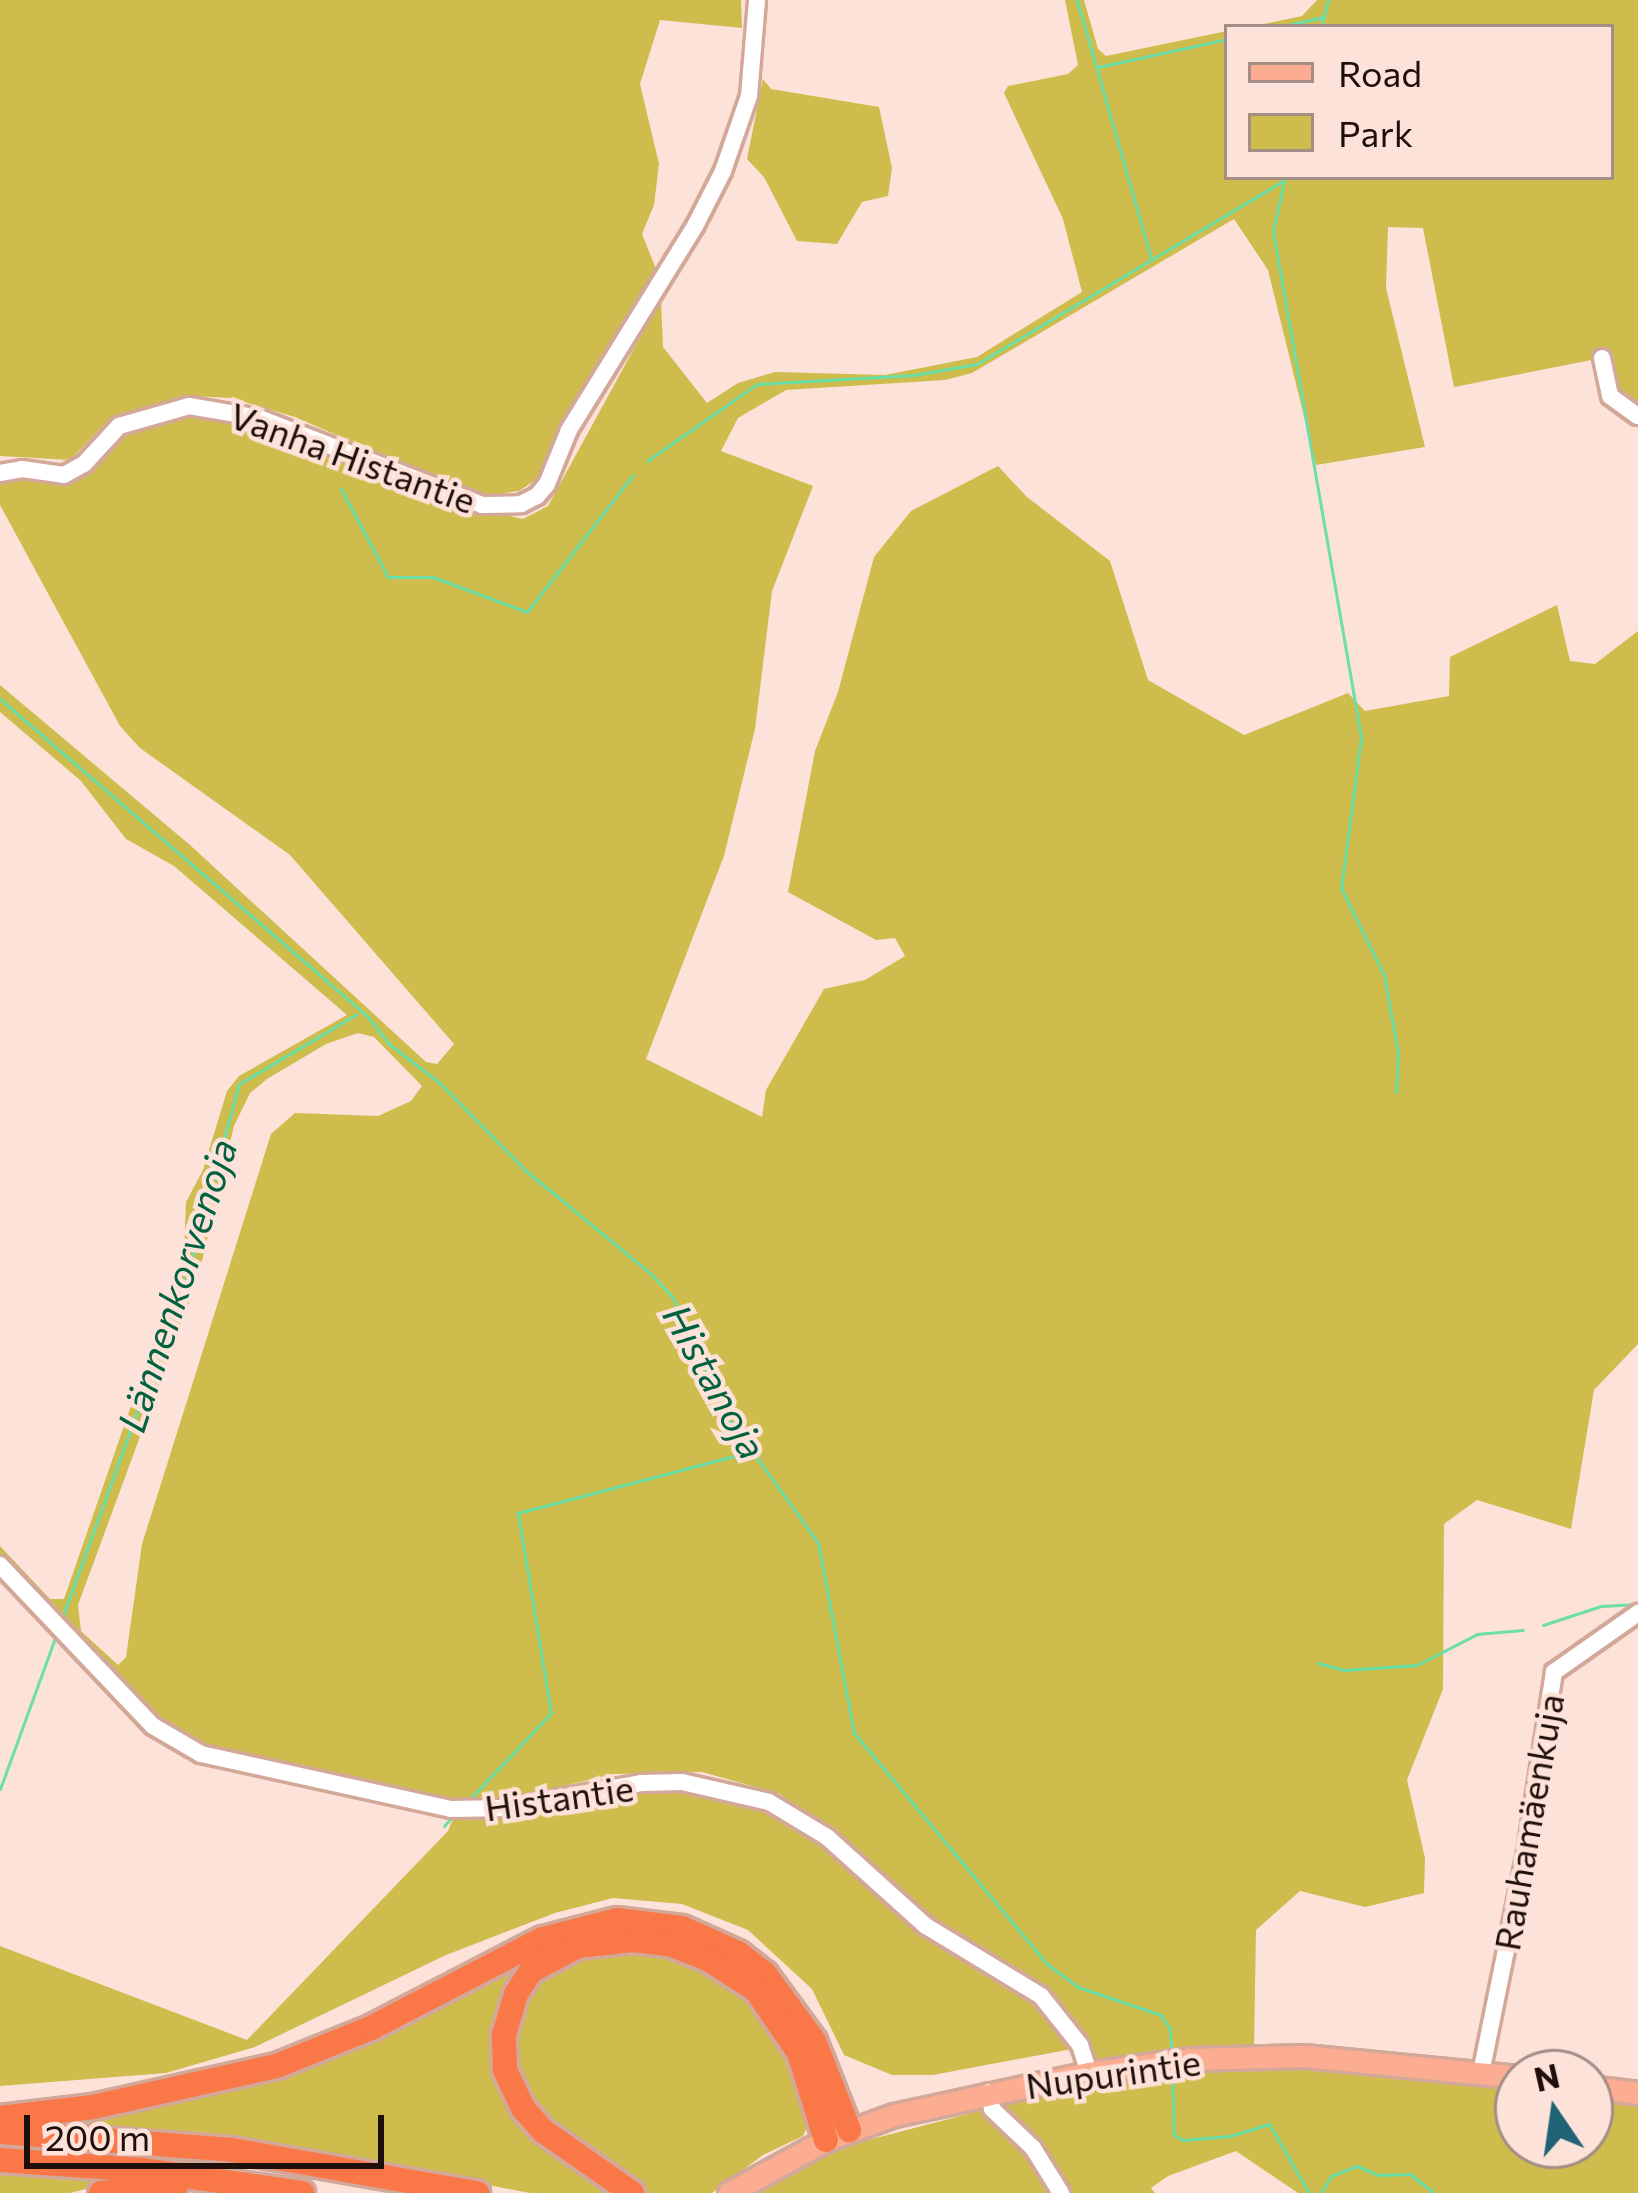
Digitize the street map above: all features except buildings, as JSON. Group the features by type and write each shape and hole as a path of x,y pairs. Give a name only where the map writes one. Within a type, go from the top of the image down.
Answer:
{"highway":[{"path":"0,2118 93,2108 277,2066 371,2028 543,1939 584,1925 647,1920 712,1940 765,1974 814,2041 837,2135"},
{"path":"632,2193 543,2131 505,2070 507,2015 516,1994 541,1964 578,1946 634,1940 669,1944 706,1958 756,1990 800,2053 837,2135"},
{"path":"0,2132 232,2150 477,2193"},
{"path":"0,2160 302,2193"},
{"path":"101,2193 225,2181"}],"main road":[{"name":"Nupurintie","path":"728,2193 837,2135 988,2092 1089,2073 1243,2056 1494,2074"}],"street":[{"name":"Vanha Histantie","path":"0,473 76,470 119,426 189,406 259,418 482,505 521,504 537,496 548,484 569,430 723,171 749,96 757,0"},
{"path":"1602,358 1610,396 1638,416"},
{"name":"Histantie","path":"0,1565 153,1726 201,1754 451,1809 506,1808 641,1783 682,1782 769,1802 836,1844 926,1925 1041,1996 1080,2045 1089,2073"},
{"name":"Rauhamäenkuja","path":"1481,2072 1526,1851 1554,1672 1638,1613"},
{"path":"988,2092 992,2109 1033,2148 1061,2193"}],"green space":[{"path":"0,0 741,0 742,28 660,20 640,84 659,164 654,205 642,234 656,269 540,477 519,491 491,495 451,485 295,417 231,398 190,396 152,405 102,427 70,460 0,456"},
{"path":"1065,0 1084,0 1098,49 1106,56 1224,32 1224,180 1614,180 1614,24 1263,24 1302,16 1317,0 1638,0 1638,416 1610,396 1602,358 1454,387 1423,228 1388,227 1386,288 1425,447 1316,465 1268,270 1234,219 972,373 945,380 786,390 738,418 721,451 813,486 772,591 755,729 724,856 646,1059 762,1117 766,1090 824,989 865,980 905,956 895,938 876,940 788,892 815,751 838,692 874,557 911,511 998,466 1027,497 1110,561 1148,680 1244,735 1348,693 1365,711 1449,696 1450,657 1557,605 1570,661 1595,664 1638,631 1638,1344 1594,1390 1571,1529 1477,1500 1444,1524 1443,1689 1407,1780 1425,1858 1424,1893 1365,1907 1300,1891 1256,1930 1254,2046 1097,2061 1062,2004 994,1954 920,1914 851,1845 780,1794 702,1772 614,1774 501,1801 416,1796 195,1746 157,1722 0,1559 0,1546 50,1599 64,1599 184,1253 186,1202 203,1170 227,1091 239,1076 347,1015 174,866 126,839 81,781 0,712 0,685 190,845 426,1062 437,1064 454,1044 290,855 140,748 120,726 0,505 0,481 21,476 66,481 90,472 108,439 145,419 210,411 314,442 461,505 523,519 548,506 661,299 663,347 707,403 738,383 775,372 885,375 977,357 1082,292 1063,219 1004,93 1008,86 1068,74 1078,65","holes":["358,1033 374,1037 422,1086 411,1101 378,1116 295,1113 271,1134 142,1544 126,1657 118,1665 81,1631 78,1605 197,1282 234,1126 250,1093 326,1044"]},
{"path":"763,79 771,89 879,107 892,168 888,196 862,202 837,244 797,241 764,177 747,159"},
{"path":"680,1788 772,1810 799,1825 911,1924 1018,1987 1050,2018 1072,2049 933,2075 892,2075 844,2055 812,1989 748,1930 682,1904 613,1898 555,1913 446,1955 255,2047 166,2073 0,2086 0,1946 247,2040 448,1831 454,1816 483,1817"},
{"path":"616,1927 690,1936 753,1970 800,2028 835,2118 828,2116 792,2029 759,1987 736,1968 683,1942 617,1934 565,1943 524,1970 499,2019 497,2056 508,2091 531,2125 576,2165 622,2193 530,2193 286,2146 33,2121 150,2103 294,2065 373,2033 535,1948"},
{"path":"665,1948 736,1982 782,2035 813,2116 803,2136 763,2155 712,2193 645,2193 611,2175 526,2102 508,2060 523,1991 559,1958"},
{"path":"1198,2067 1354,2069 1494,2085 1494,2169 1614,2169 1614,2100 1638,2103 1638,2193 1298,2193 1236,2151 1168,2176 1151,2188 1155,2193 1064,2193 1002,2115 998,2099"},
{"path":"987,2109 1026,2147 1054,2193 745,2193 830,2150"},
{"path":"0,2171 122,2180 70,2193 0,2193"}],"waterway":[{"path":"1077,0 1151,258"},
{"path":"1322,24 1328,0"},
{"path":"1292,24 1323,17"},
{"path":"1098,67 1224,40"},
{"path":"1284,180 1273,231 1361,737 1341,888 1384,975 1398,1053 1396,1092"},
{"path":"647,461 757,384 914,375 977,364 1283,181"},
{"path":"341,489 388,577 433,577 527,612 633,475"},
{"name":"Histanoja","path":"0,699 368,1017 388,1043 441,1084 525,1170 651,1274 673,1298 724,1412 818,1543 854,1733 1048,1965 1078,1987 1161,2015 1170,2029 1171,2051"},
{"name":"Lännenkorvenoja","path":"62,1618 187,1275 239,1084 357,1014"},
{"path":"468,1801 551,1713 518,1513 753,1451"},
{"path":"1543,1625 1601,1606 1634,1604"},
{"path":"1318,1663 1345,1670 1417,1665 1477,1634 1523,1630"},
{"name":"Lännenkorvenoja","path":"0,1789 55,1638"},
{"path":"444,1826 451,1818"},
{"name":"Histanoja","path":"1172,2073 1174,2135 1183,2140 1230,2136 1269,2124 1309,2193"},
{"name":"Histanoja","path":"1321,2193 1331,2176 1357,2166 1378,2175 1410,2174 1434,2193"}]}
